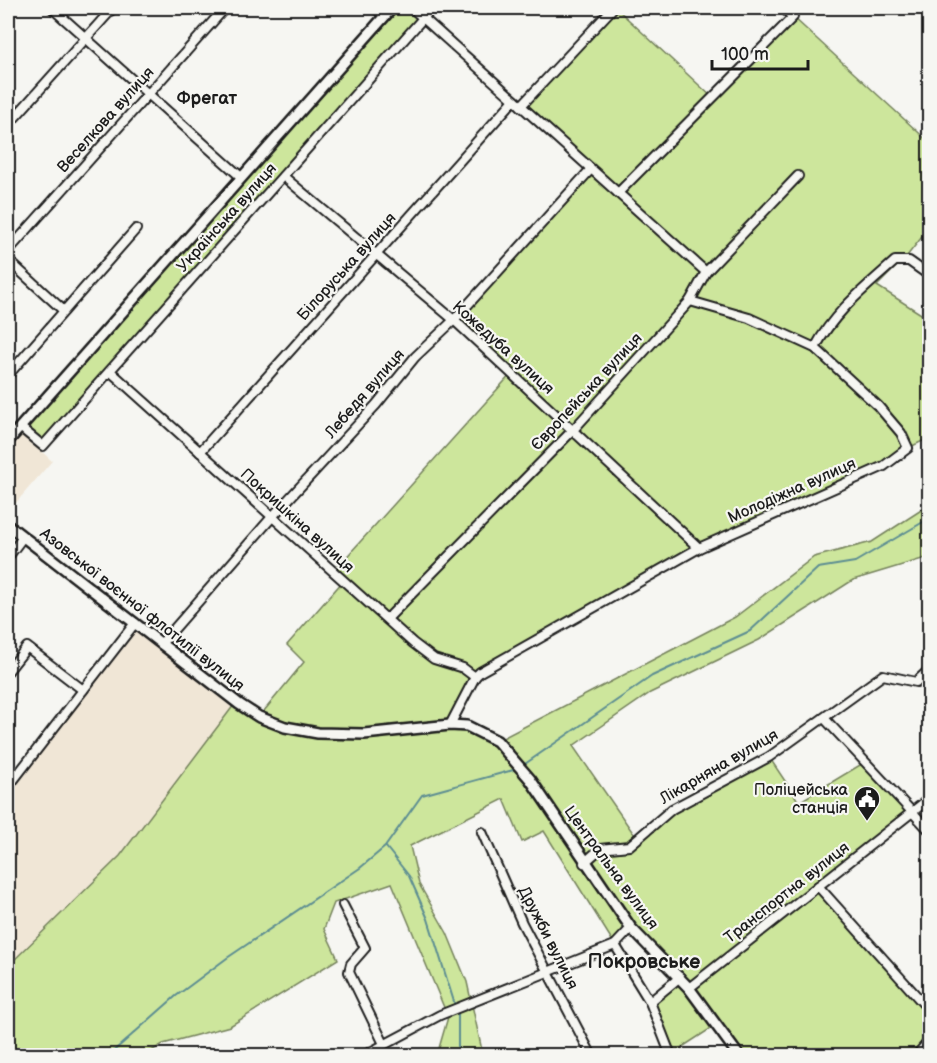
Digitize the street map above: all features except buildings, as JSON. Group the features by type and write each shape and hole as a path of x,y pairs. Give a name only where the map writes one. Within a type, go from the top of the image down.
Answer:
{"street":[{"path":"52,8 241,177"},
{"path":"8,125 113,8"},
{"name":"Веселкова вулиця","path":"8,251 225,8"},
{"path":"375,8 385,16"},
{"path":"8,441 392,8"},
{"path":"412,8 706,272"},
{"name":"Українська вулиця","path":"20,427 43,446 432,8"},
{"path":"521,106 613,8"},
{"path":"618,194 794,17 783,8"},
{"name":"Білоруська вулиця","path":"200,452 514,100"},
{"name":"Лебедя вулиця","path":"162,642 272,517 376,405 415,357 454,320 591,169"},
{"name":"Кожедуба вулиця","path":"283,176 454,320 699,548"},
{"name":"Європейська вулиця","path":"387,619 573,430 690,301 706,272 798,176"},
{"path":"8,375 136,229"},
{"path":"8,260 64,311"},
{"path":"690,301 749,318 815,348 827,325 841,309 895,261 909,261 930,276"},
{"name":"Молодіжна вулиця","path":"474,677 699,548 884,466 908,448 901,433 878,406 815,348"},
{"name":"Покришкіна вулиця","path":"110,371 434,659 463,668 474,677"},
{"name":"Азовської воєнної флотилії вулиця","path":"8,525 135,624 162,642 238,704 260,717 285,727 338,734 450,725"},
{"path":"8,557 23,537"},
{"path":"8,787 135,624"},
{"path":"8,671 27,647 83,690"},
{"name":"Лікарняна вулиця","path":"584,863 600,849 629,846 672,809 769,757 883,675 916,682 930,669"},
{"path":"450,725 474,677"},
{"path":"824,718 930,831"},
{"name":"Центральна вулиця","path":"450,725 467,726 482,731 497,741 514,759 631,928 680,977 739,1056"},
{"name":"Транспортна вулиця","path":"689,988 930,798"},
{"name":"Дружби вулиця","path":"482,832 522,923 592,1056"},
{"path":"818,886 930,1011"},
{"path":"343,905 365,948 351,964 349,972 384,1044"},
{"path":"363,1056 440,1015 615,945 631,928"},
{"path":"615,945 650,1002 671,1056"},
{"path":"650,1002 680,977"},
{"path":"916,1056 930,1040"}],"shaded area":[{"path":"21,432 52,461 8,512 8,447"},
{"path":"136,629 234,705 120,856 8,966 8,793"}],"green space":[{"path":"398,8 432,8 43,446 23,429"},
{"path":"616,8 713,98 793,17 929,142 929,228 907,256 877,286 929,319 929,438 908,448 884,466 699,548 480,672 451,725 497,741 735,617 814,557 872,542 929,505 929,557 853,580 759,640 650,693 573,746 638,840 657,820 769,757 799,802 865,762 911,811 818,886 929,1011 929,1040 916,1055 739,1055 716,1025 670,1055 650,1002 680,978 631,928 615,945 544,831 522,842 504,799 410,846 419,884 447,933 467,982 483,1055 437,1055 448,1017 392,883 334,903 324,929 338,959 230,1026 163,1044 145,1055 8,1056 8,966 120,856 234,705 259,717 304,662 287,645 343,581 333,572 512,373 454,320 591,169 521,106"}],"waterway":[{"path":"522,766 652,676 750,631 818,568 855,562 930,518"},
{"path":"108,1056 176,996 227,958 360,868 385,847 422,795 517,769"},
{"path":"386,847 409,876 428,919 455,1005"},
{"path":"458,1014 458,1056"}],"place":[{"name":"Поліцейська станція","path":"867,822"}],"district":[{"name":"Фрегат","path":"207,98"},
{"name":"Покровське","path":"644,962"}]}
